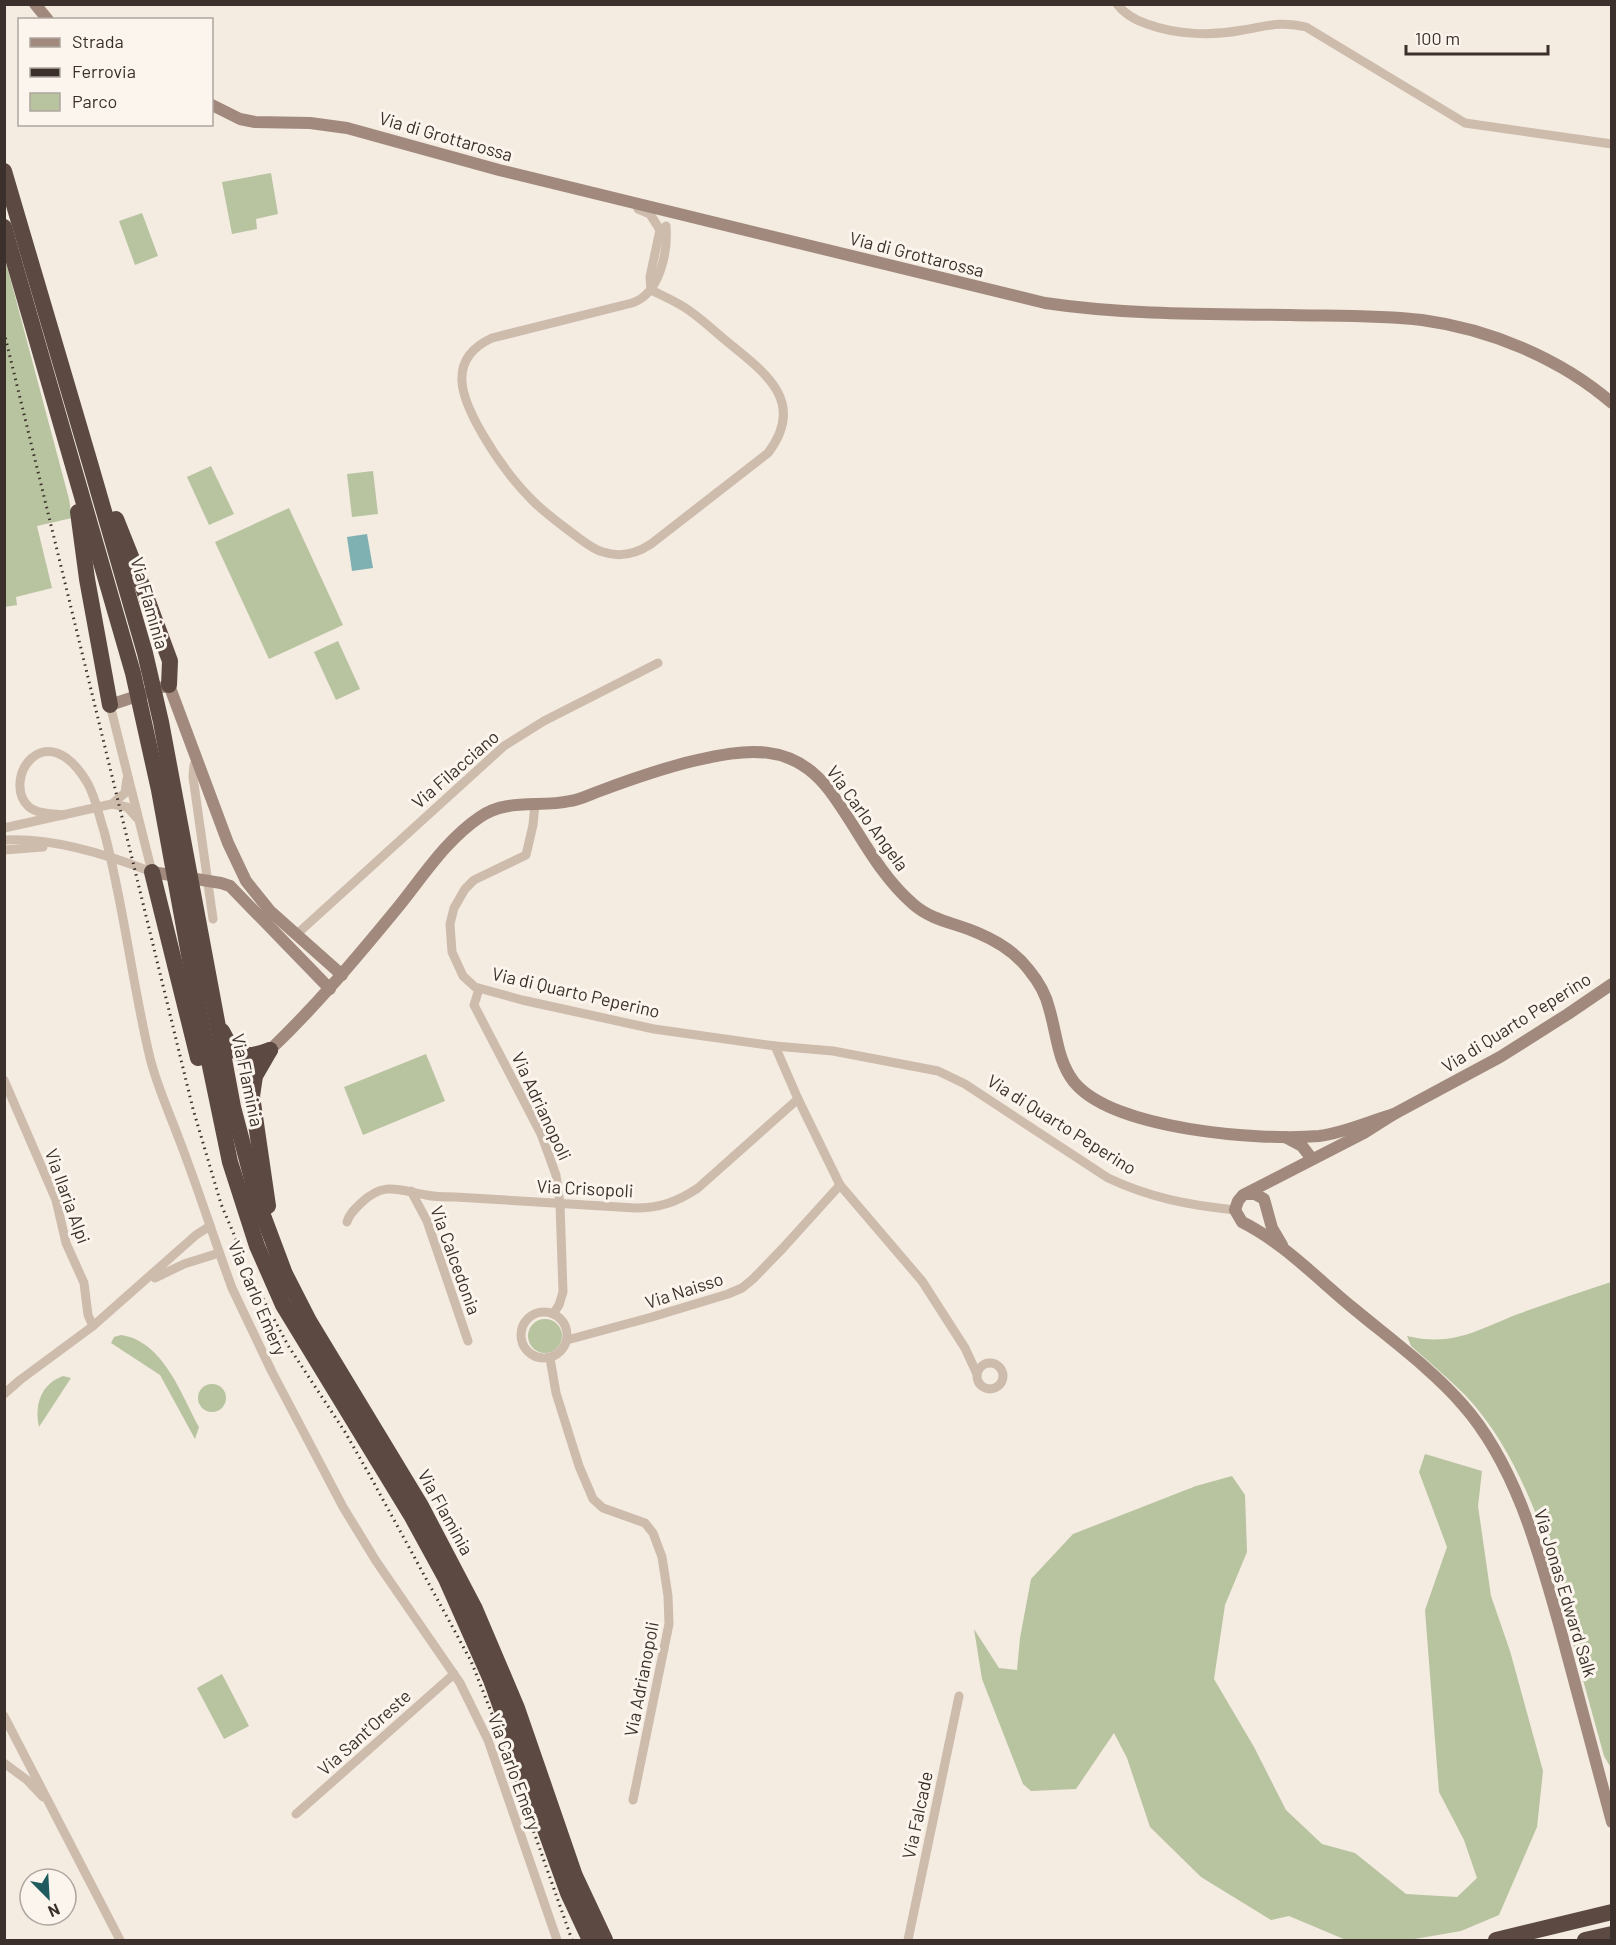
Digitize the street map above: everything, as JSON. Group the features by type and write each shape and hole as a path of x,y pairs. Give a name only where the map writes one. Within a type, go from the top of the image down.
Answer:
{"highway":[{"name":"Via Flaminia","path":"4,171 145,653 161,722 215,1017 248,1170 285,1274 315,1333 413,1491 460,1578 504,1675 575,1876 605,1941"},
{"name":"Via Flaminia","path":"4,227 133,673 150,746 222,1131 241,1201 274,1287 313,1357 411,1515 468,1624 505,1717 568,1893 590,1941"},
{"path":"71,454 87,579 110,705"},
{"path":"90,463 136,569 166,650 171,668 169,685"},
{"path":"152,872 199,1061 222,1131"},
{"path":"215,1017 226,1041 239,1054 252,1056 270,1050"},
{"path":"270,1050 255,1076 253,1104 270,1216 285,1274"},
{"path":"1498,1940 1611,1912"},
{"path":"1585,1941 1611,1934"}],"street":[{"path":"35,4 46,18"},
{"path":"1117,4 1132,18 1170,31 1216,33 1242,31 1267,24 1289,23 1306,27 1376,67 1465,123 1611,144"},
{"name":"Via di Grottarossa","path":"213,106 240,119 255,122 310,123 356,130 599,195 1022,298 1070,307 1155,313 1377,317 1445,324 1506,342 1544,359 1579,379 1611,403"},
{"path":"599,195 611,202 644,210 650,214 659,226 660,238"},
{"path":"651,290 650,277 660,238 670,212"},
{"path":"651,290 685,307 772,380 781,402 783,415 781,431 768,453 651,544 636,552 615,555 595,549 558,522 533,501 506,471 466,404 462,373 475,348 492,339 632,303 643,298 657,279 667,240 666,226"},
{"name":"Via Filacciano","path":"297,934 504,746 544,721 658,663"},
{"path":"152,872 110,705 169,685 228,843 246,881 270,912 342,975"},
{"name":"Via Carlo Emery","path":"64,816 36,811 22,799 18,790 19,774 25,761 35,753 51,751 69,760 82,775 93,795 107,842 139,1009 159,1086 244,1317 326,1479 376,1561 454,1674 488,1740 557,1941"},
{"name":"Via Carlo Angela","path":"535,804 570,802 664,768 727,753 762,751 794,760 810,770 830,791 870,856 890,882 912,904 925,913 952,925 977,932 999,944 1029,969 1049,1006 1060,1056 1074,1082 1085,1093 1116,1111 1167,1124 1230,1135 1284,1137"},
{"path":"198,761 194,765 193,777 213,919"},
{"path":"4,828 112,804 125,793 126,767"},
{"path":"112,804 130,809 141,822"},
{"path":"270,1050 330,989 438,855 475,820 496,808 535,804"},
{"name":"Via di Quarto Peperino","path":"535,804 526,855 474,880 459,898 452,916 449,934 455,960 467,980 479,989 654,1029 775,1046 832,1051 938,1071 965,1084 1108,1178 1155,1197 1235,1210"},
{"path":"4,840 24,840 76,848 152,872 230,886 330,989"},
{"path":"4,849 63,847"},
{"name":"Via di Quarto Peperino","path":"1246,1194 1364,1133 1394,1113 1500,1057 1611,984"},
{"name":"Via Adrianopoli","path":"479,989 474,1005 541,1134 556,1175 560,1204 563,1292 553,1314"},
{"path":"775,1046 840,1185 922,1281 951,1325 970,1360 979,1370"},
{"name":"Via Ilaria Alpi","path":"4,1080 56,1200 66,1243 84,1283 88,1315 93,1326"},
{"name":"Via Crisopoli","path":"347,1222 351,1213 377,1191 393,1188 428,1196 662,1207 698,1188 798,1099"},
{"path":"1284,1137 1335,1133 1394,1113"},
{"path":"1309,1136 1328,1151"},
{"path":"1284,1137 1302,1146 1312,1159"},
{"path":"1267,1207 1258,1194 1246,1194 1238,1201 1235,1210 1240,1220 1249,1225 1263,1220 1267,1207 1269,1192 1281,1176"},
{"name":"Via Naisso","path":"567,1340 652,1317 742,1288 840,1185"},
{"name":"Via Calcedonia","path":"411,1191 427,1221 468,1341"},
{"name":"Via Jonas Edward Salk","path":"1267,1207 1275,1234 1286,1251"},
{"name":"Via Jonas Edward Salk","path":"1249,1225 1286,1251 1411,1356 1463,1404 1494,1447 1525,1515 1541,1560 1611,1822"},
{"path":"4,1394 93,1326 196,1235 210,1226"},
{"path":"132,1292 174,1268 219,1253"},
{"path":"540,1312 553,1314 565,1324 567,1340 561,1351 550,1358 544,1358 531,1354 523,1344 521,1337 524,1324 540,1312"},
{"name":"Via Adrianopoli","path":"550,1358 556,1393 579,1466 593,1499 603,1508 641,1521 648,1526 662,1557 668,1596 669,1624 633,1800"},
{"name":"Via Sant'Oreste","path":"296,1814 454,1674"},
{"name":"Via Falcade","path":"908,1941 959,1696"},
{"path":"4,1716 120,1941"},
{"path":"4,1763 27,1780 51,1805"}],"green space":[{"path":"271,173 278,214 256,219 257,229 232,234 222,182"},
{"path":"142,213 158,256 135,265 119,221"},
{"path":"4,255 69,499 72,518 37,526 52,588 16,597 17,605 5,607"},
{"path":"211,466 234,514 209,525 187,477"},
{"path":"373,471 378,514 352,517 347,474"},
{"path":"289,508 343,625 269,659 215,542"},
{"path":"338,641 360,689 336,700 314,652"},
{"path":"426,1054 445,1101 363,1135 344,1087"},
{"path":"1612,1282 1611,1768 1604,1756 1540,1524 1526,1490 1500,1440 1478,1410 1459,1389 1411,1346 1407,1336 1438,1339 1464,1335"},
{"path":"545,1319 557,1324 562,1336 557,1348 545,1353 533,1348 528,1336 533,1324"},
{"path":"121,1335 136,1339 148,1347 169,1371 199,1427 195,1439 160,1375 111,1343 114,1337"},
{"path":"63,1376 71,1378 39,1427 38,1411 41,1396 49,1384"},
{"path":"212,1384 222,1388 226,1398 222,1408 212,1412 202,1408 198,1398 202,1388"},
{"path":"1425,1454 1482,1471 1478,1506 1491,1596 1510,1651 1543,1771 1537,1827 1499,1915 1461,1931 1409,1940 1346,1940 1289,1916 1271,1920 1201,1877 1150,1827 1127,1758 1114,1733 1076,1789 1031,1791 1023,1784 982,1679 974,1629 999,1668 1017,1670 1020,1638 1031,1579 1073,1534 1196,1486 1232,1476 1245,1495 1247,1552 1225,1605 1214,1679 1254,1747 1286,1810 1322,1844 1355,1853 1406,1894 1457,1897 1477,1878 1464,1840 1439,1792 1425,1610 1447,1547 1419,1472"},
{"path":"222,1674 249,1726 224,1739 197,1688"}],"water":[{"path":"367,534 373,568 352,571 347,537"}],"railway":[{"path":"4,332 193,1109 221,1204 256,1286 289,1347 345,1432 471,1661 494,1719 572,1940"}]}
